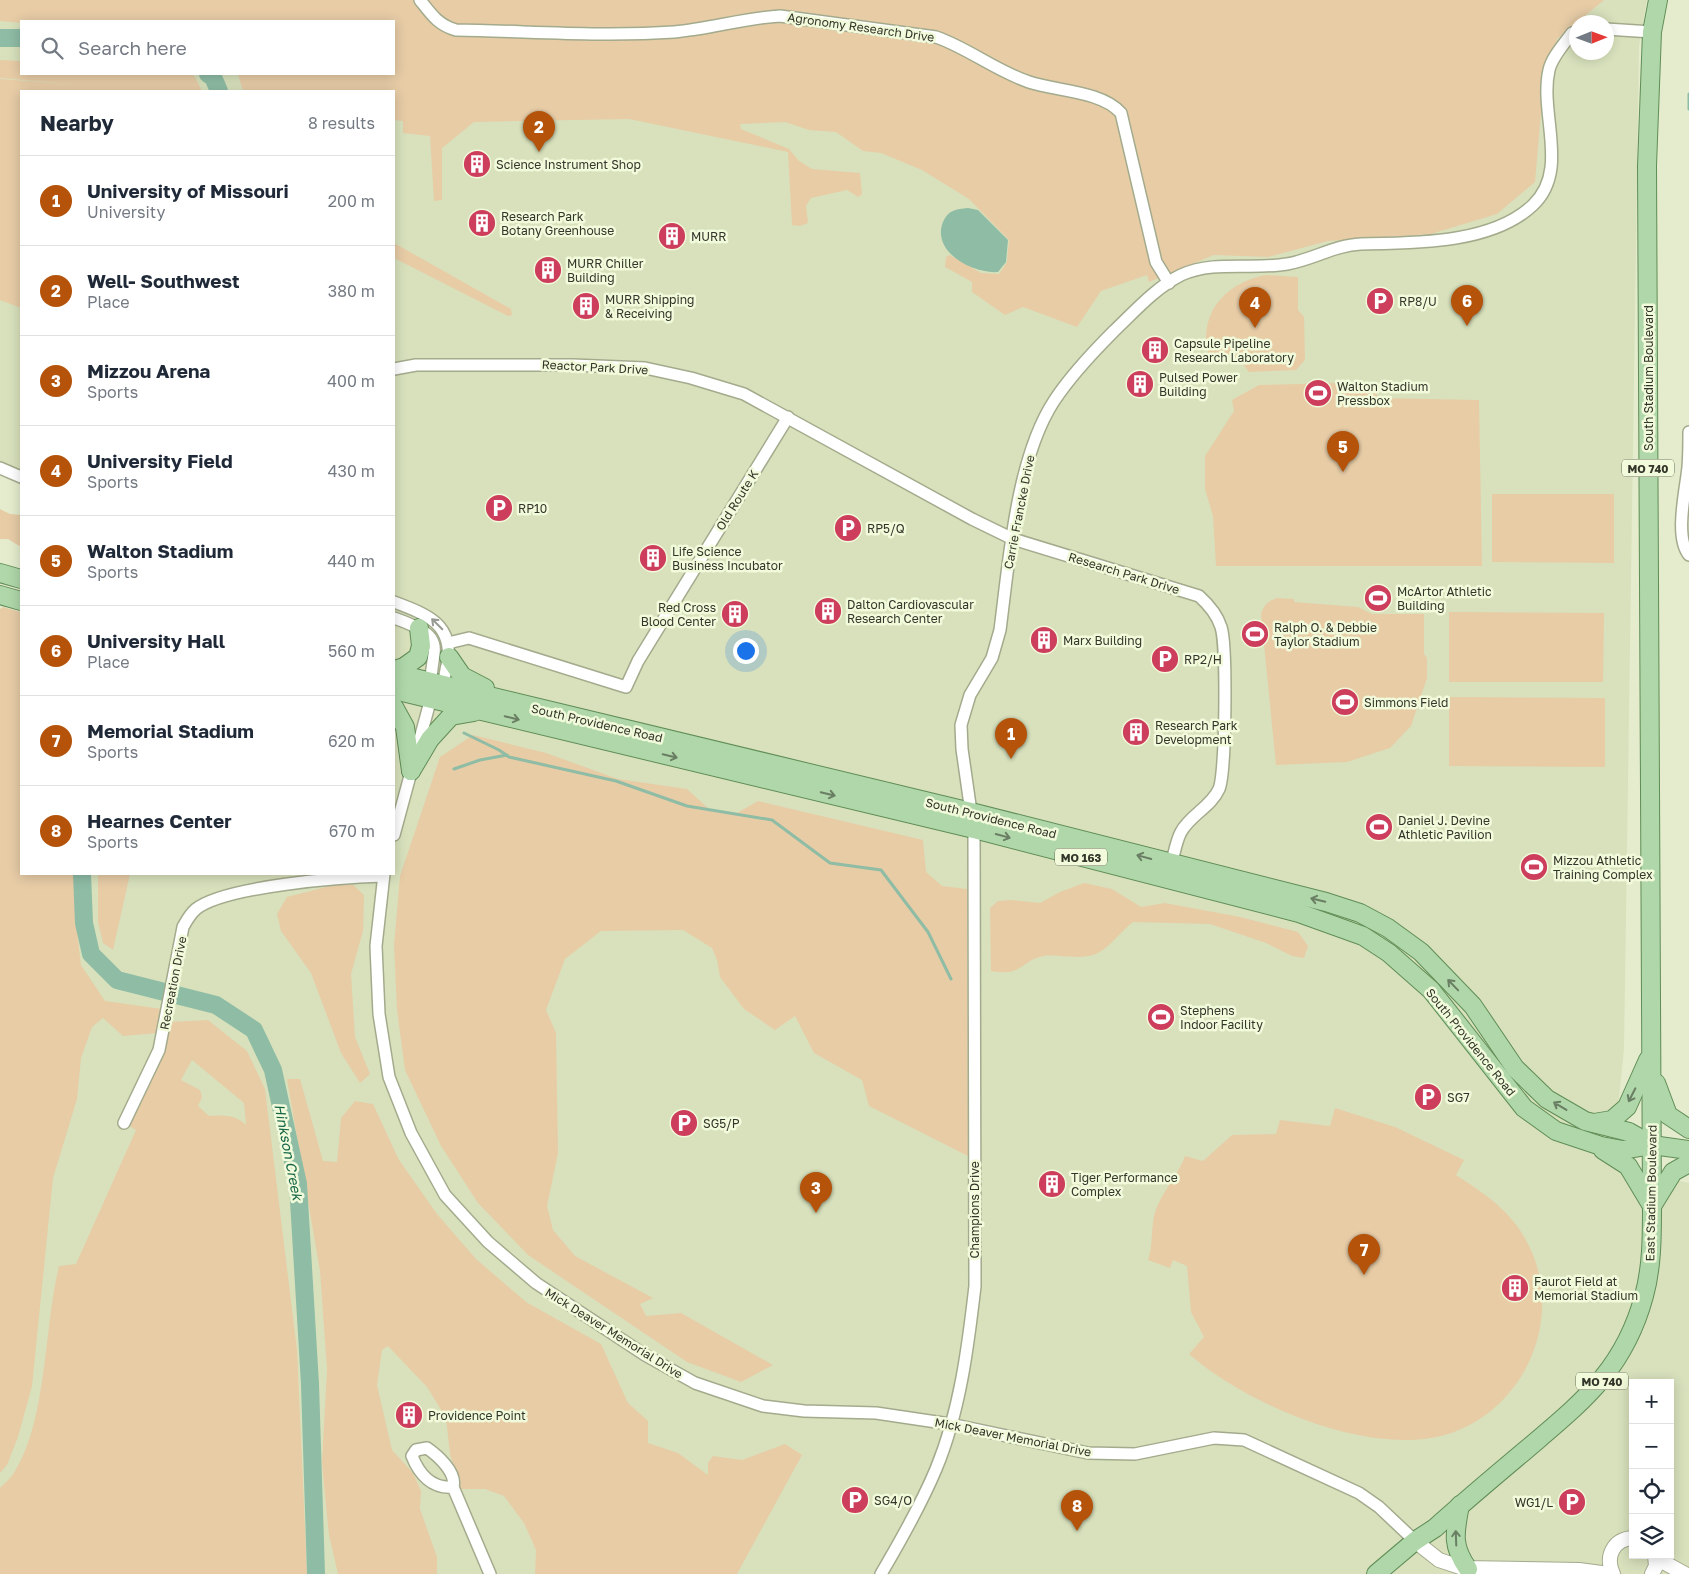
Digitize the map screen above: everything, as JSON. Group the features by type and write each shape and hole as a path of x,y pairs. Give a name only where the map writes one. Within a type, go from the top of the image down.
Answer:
{"main road":[{"name":"South Stadium Boulevard","path":"1650,936 1647,166 1652,32 1658,0"},
{"path":"2,574 20,578"},
{"path":"0,595 20,601"},
{"path":"395,672 418,657 421,646 419,628"},
{"path":"449,650 462,676 484,687 499,699"},
{"name":"South Providence Road","path":"395,672 485,711 1172,865 1326,902 1360,914 1388,928 1421,952 1473,1006 1514,1068 1548,1099 1585,1121 1629,1132 1652,1145"},
{"name":"South Providence Road","path":"395,690 434,689 499,699 972,820 1299,913 1363,936 1390,953 1431,990 1524,1108 1556,1131 1589,1142 1623,1150 1652,1145 1689,1150"},
{"path":"395,709 405,727 411,771"},
{"path":"411,771 430,739 451,716 485,711"},
{"name":"East Stadium Boulevard","path":"1376,1574 1415,1541 1435,1528 1585,1400 1612,1367 1630,1335 1645,1294 1652,1245 1650,936"},
{"path":"1431,990 1455,1006 1483,1036 1498,1042"},
{"path":"1594,1123 1612,1120 1627,1107 1651,1050"},
{"path":"1651,1050 1657,1088 1668,1115 1689,1129"},
{"path":"1589,1142 1628,1166 1652,1206 1673,1172 1689,1162"},
{"path":"1460,1505 1455,1541 1460,1557 1468,1568"}],"street":[{"name":"Agronomy Research Drive","path":"420,0 434,19 444,26 456,30 622,34 700,30 762,17 780,16 936,37 952,42 1026,81 1102,99 1114,104 1121,113 1156,262 1170,283"},
{"path":"1614,30 1652,32"},
{"name":"Carrie Francke Drive","path":"972,820 962,749 961,725 970,695 992,658 1000,630 1027,459 1052,402 1072,375 1143,303 1182,275 1214,267 1287,264 1350,245 1425,243 1472,234 1508,222 1533,205 1547,185 1552,157 1546,103 1549,68 1569,38"},
{"name":"Reactor Park Drive","path":"395,369 416,365 524,364 645,368 691,378 744,394 788,417"},
{"name":"Research Park Drive","path":"788,417 972,519 1013,539 1199,596 1213,610 1221,627 1225,657 1222,770 1219,789 1210,803 1181,831 1172,865"},
{"name":"Old Route K","path":"449,650 468,638 626,687 638,661 788,417"},
{"path":"1688,555 1682,517 1688,467 1689,432"},
{"path":"0,468 20,477"},
{"path":"395,602 414,609 436,621 449,650 434,689 395,832"},
{"path":"395,618 428,632 436,648 434,689"},
{"name":"Champions Drive","path":"881,1574 923,1499 937,1467 950,1424 967,1354 974,1286 972,820"},
{"name":"Mick Deaver Memorial Drive","path":"383,875 376,946 379,1014 389,1077 411,1133 445,1195 488,1242 536,1283 645,1355 695,1383 763,1406 804,1411 876,1413 950,1424 1088,1453 1135,1454 1214,1438 1244,1440 1359,1493 1379,1507 1415,1541"},
{"name":"Recreation Drive","path":"124,1123 155,1060 163,1036 183,927 188,917 198,908 211,901 271,888 346,877 383,875"},
{"path":"453,1486 490,1574"},
{"path":"1579,1570 1610,1554 1619,1542 1629,1539"},
{"path":"1415,1541 1440,1560 1450,1565 1468,1568 1579,1570 1609,1574"},
{"path":"1610,1554 1609,1561 1613,1574"},
{"path":"1652,1574 1656,1559"},
{"path":"1659,1559 1685,1574"}],"shaded area":[{"path":"0,0 1647,0 1639,46 1624,1049 1612,1166 1689,1183 1689,1574 0,1574 0,640 20,875 395,875 395,90 20,90 20,476 0,468"},
{"path":"0,0 1604,0 1586,15 1569,15 1569,29 1557,39 1542,101 1535,182 1497,214 1431,234 1328,241 1268,257 1214,255 1149,282 1147,275 1101,291 1077,327 1023,307 1005,315 972,292 972,282 945,267 946,257 950,255 981,273 999,274 1007,262 1009,240 969,199 922,170 881,153 863,151 836,132 809,130 785,122 740,124 741,129 789,149 799,161 812,169 860,173 862,194 858,197 847,190 811,198 806,206 808,223 800,226 792,225 788,152 629,119 474,122 442,148 442,200 434,201 430,136 403,133 403,121 395,120 395,90 243,90 238,75 395,75 395,20 20,20 20,23 0,21"},
{"path":"0,60 20,61 20,75 192,75 202,90 20,90 20,308 0,300 0,79 82,85 0,78"},
{"path":"968,208 978,210 1008,240 1006,262 998,272 988,272 966,265 949,252 943,243 941,233 943,222 947,215 953,211"},
{"path":"395,244 511,309 512,315 508,316 395,259"},
{"path":"1266,275 1298,277 1298,310 1304,317 1305,360 1296,370 1249,372 1243,364 1211,363 1206,337 1211,313 1224,295 1233,288 1243,282"},
{"path":"1376,382 1377,398 1479,400 1482,566 1216,566 1213,516 1205,489 1205,456 1234,411 1232,400 1259,385"},
{"path":"1492,494 1614,494 1614,563 1492,562"},
{"path":"0,509 10,514 20,515 20,546 8,539 0,539"},
{"name":"Simmons Field","path":"1277,598 1294,599 1294,602 1358,607 1372,614 1424,614 1424,654 1427,658 1427,678 1411,726 1390,748 1347,762 1276,765 1261,614 1271,600"},
{"path":"3,607 20,612 20,875 75,875 76,922 81,965 105,1001 162,1009 158,1033 123,1036 103,1018 92,1027 81,1058 77,1099 53,1178 32,1386 18,1437 7,1465 0,1473 0,609"},
{"path":"1449,612 1604,613 1603,682 1449,682"},
{"path":"1449,697 1605,698 1605,767 1449,766"},
{"path":"473,735 546,753 618,779 687,789 709,809 737,813 758,801 923,840 926,872 942,886 967,889 968,1156 869,1106 862,1080 814,1053 795,1016 775,1030 744,1009 720,977 717,960 712,948 683,930 601,931 565,959 546,1010 556,1033 558,1153 547,1206 553,1230 575,1256 653,1298 640,1304 646,1316 681,1313 773,1365 741,1382 687,1362 528,1255 478,1203 441,1146 405,1070 397,1010 394,945 400,876 440,757"},
{"path":"98,875 130,875 113,950 103,943 98,922"},
{"path":"1084,883 1112,889 1141,907 1165,903 1240,917 1298,932 1308,946 1304,958 1292,956 1266,943 1210,924 1133,922 1098,953 1085,957 1044,956 1036,958 1010,972 991,971 990,908 998,901 1011,900 1040,903 1060,892"},
{"path":"334,885 353,885 364,895 363,931 351,974 355,1037 370,1074 360,1083 341,1053 311,973 281,931 277,914 287,897"},
{"path":"208,1020 247,1051 265,1089 297,1350 307,1574 0,1574 0,1488 15,1471 33,1426 39,1399 59,1266 76,1264 136,1130 126,1124 165,1049 170,1022","holes":["192,1060 244,1103 246,1125 238,1119 229,1116 209,1116 198,1106 202,1097 200,1090 181,1080"]},
{"path":"287,1079 300,1079 323,1161 337,1162 341,1118 355,1101 373,1104 399,1160 437,1214 476,1259 526,1302 601,1344 628,1403 648,1421 648,1443 678,1453 708,1475 708,1463 713,1456 742,1460 785,1444 802,1455 737,1574 535,1574 536,1550 524,1523 504,1496 485,1489 461,1489 450,1454 446,1418 427,1387 388,1346 382,1350 377,1385 392,1450 413,1473 421,1491 420,1509 437,1557 437,1574 338,1574 329,1535 322,1463 327,1369 320,1271"},
{"name":"Faurot Field at Memorial Stadium","path":"1335,1108 1395,1127 1464,1160 1456,1175 1484,1194 1517,1225 1536,1263 1542,1292 1541,1321 1534,1349 1522,1376 1504,1399 1481,1418 1454,1432 1423,1439 1388,1439 1352,1434 1278,1409 1244,1392 1189,1354 1204,1337 1191,1312 1187,1266 1173,1260 1170,1268 1148,1260 1154,1216 1164,1193 1185,1156 1203,1161 1232,1135 1276,1134 1280,1120 1330,1126"}],"waterway":[{"name":"Hinkson Creek","path":"0,38 20,38"},
{"name":"Hinkson Creek","path":"210,75 213,77 219,90"},
{"path":"1689,94 1689,109"},
{"path":"464,733 509,757 616,781 687,806 772,820 830,863 881,870 928,932 951,979"},
{"path":"454,769 480,760 507,755"},
{"name":"Hinkson Creek","path":"82,875 84,923 91,954 117,980 216,1005 254,1030 273,1070 298,1184 310,1384 316,1574"}],"place":[{"name":"Well- Southwest","path":"539,152"},
{"name":"Science Instrument Shop","path":"477,164"},
{"name":"Research Park Botany Greenhouse","path":"482,223"},
{"name":"MURR","path":"672,236"},
{"name":"MURR Chiller Building","path":"548,270"},
{"name":"RP8/U","path":"1380,301"},
{"name":"MURR Shipping & Receiving","path":"586,306"},
{"name":"University Hall","path":"1467,326"},
{"name":"University Field","path":"1255,328"},
{"name":"Capsule Pipeline Research Laboratory","path":"1155,350"},
{"name":"Pulsed Power Building","path":"1140,384"},
{"name":"Walton Stadium Pressbox","path":"1318,393"},
{"name":"Walton Stadium","path":"1343,472"},
{"name":"RP10","path":"499,508"},
{"name":"RP5/Q","path":"848,528"},
{"name":"Life Science Business Incubator","path":"653,558"},
{"name":"McArtor Athletic Building","path":"1378,598"},
{"name":"Dalton Cardiovascular Research Center","path":"828,611"},
{"name":"Red Cross Blood Center","path":"735,614"},
{"name":"Ralph O. & Debbie Taylor Stadium","path":"1255,634"},
{"name":"Marx Building","path":"1044,640"},
{"name":"RP2/H","path":"1165,659"},
{"name":"Simmons Field","path":"1345,702"},
{"name":"Research Park Development","path":"1136,732"},
{"name":"University of Missouri","path":"1011,759"},
{"name":"Daniel J. Devine Athletic Pavilion","path":"1379,827"},
{"name":"Mizzou Athletic Training Complex","path":"1534,867"},
{"name":"Stephens Indoor Facility","path":"1161,1017"},
{"name":"SG7","path":"1428,1097"},
{"name":"SG5/P","path":"684,1123"},
{"name":"Tiger Performance Complex","path":"1052,1184"},
{"name":"Mizzou Arena","path":"816,1213"},
{"name":"Memorial Stadium","path":"1364,1275"},
{"name":"Faurot Field at Memorial Stadium","path":"1515,1288"},
{"name":"Providence Point","path":"409,1415"},
{"name":"SG4/O","path":"855,1500"},
{"name":"WG1/L","path":"1572,1502"},
{"name":"Hearnes Center","path":"1077,1531"}]}
